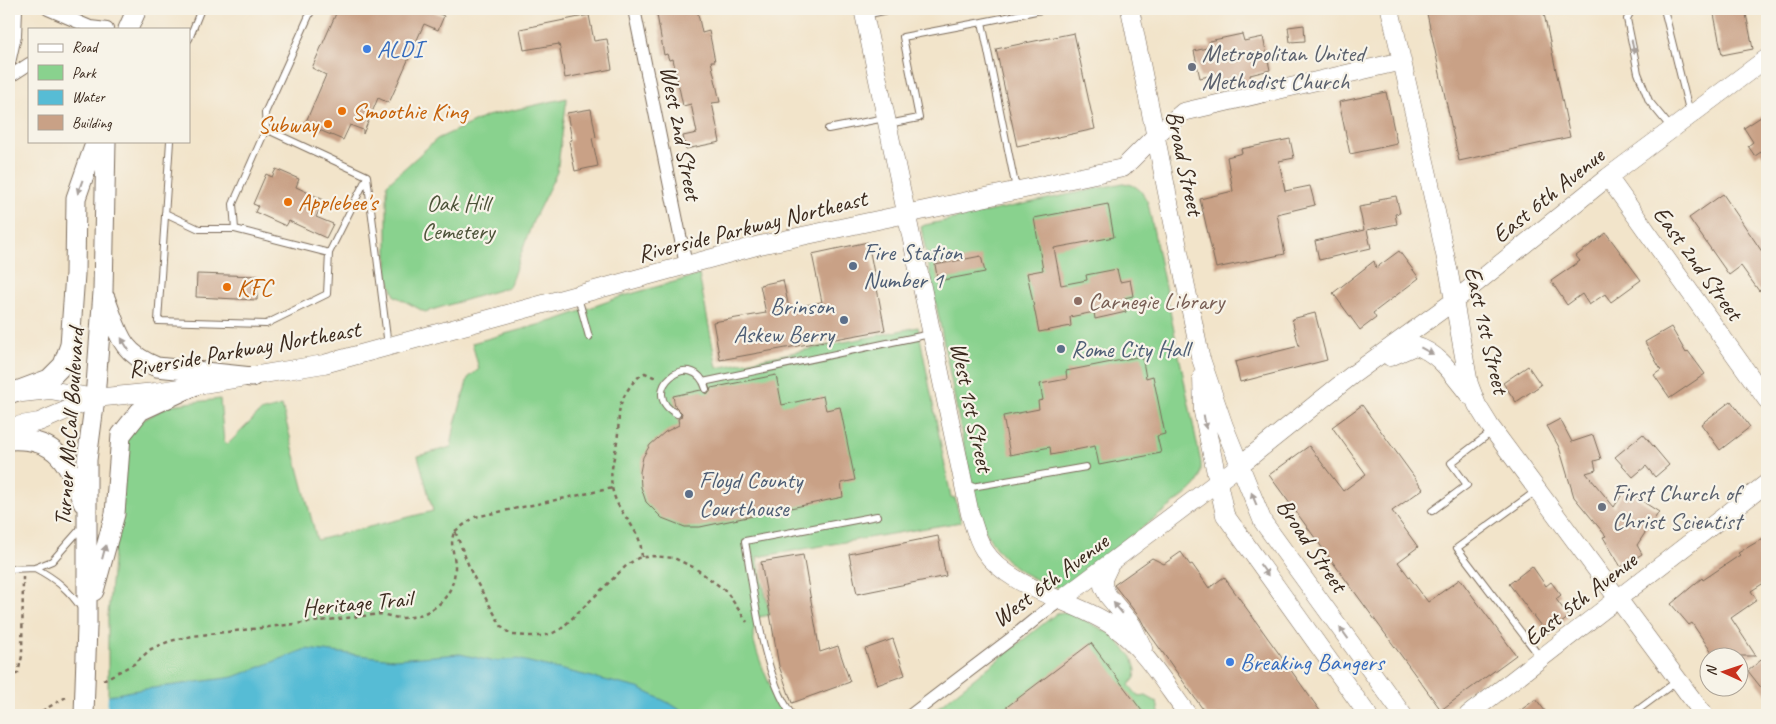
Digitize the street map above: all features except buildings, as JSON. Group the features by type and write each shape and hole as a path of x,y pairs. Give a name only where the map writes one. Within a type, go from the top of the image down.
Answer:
{"main road":[{"path":"128,28 137,9"},
{"path":"9,395 49,379 63,365 70,345 75,274 76,198 96,142"},
{"name":"Turner McCall Boulevard","path":"84,715 87,621 87,460 95,398 103,292 106,142"},
{"path":"103,292 121,339 133,355 157,367 252,377"},
{"path":"87,621 114,514 120,434 140,411 196,386"},
{"path":"9,440 35,441 54,450 71,471 87,518"}],"street":[{"path":"9,63 15,36 16,9"},
{"path":"48,9 66,23 98,28"},
{"name":"West 2nd Street","path":"634,9 686,265"},
{"name":"Broad Street","path":"1130,9 1200,356 1224,426 1263,522 1403,715"},
{"name":"East 1st Street","path":"1390,9 1429,179 1470,384 1477,405 1537,490 1704,715"},
{"name":"West 1st Street","path":"864,12 970,514 976,534 984,550 995,563 1010,575 1115,627 1151,665 1183,712"},
{"name":"East 6th Avenue","path":"1217,482 1351,376 1454,301 1608,177 1767,58"},
{"name":"Riverside Parkway Northeast","path":"9,395 50,390 95,398 196,386 324,364 760,245 1123,168 1155,136 1183,112 1402,61"},
{"path":"9,77 28,65"},
{"name":"East 2nd Street","path":"1608,177 1767,400"},
{"path":"1351,376 1408,348 1421,347 1436,356 1477,405"},
{"name":"Broad Street","path":"1200,356 1203,412 1225,516 1368,715"},
{"name":"Riverside Parkway Northeast","path":"9,427 39,422 95,398"},
{"name":"West 6th Avenue","path":"910,715 1217,482"},
{"name":"East 5th Avenue","path":"1468,715 1619,600 1767,483"},
{"path":"1110,564 1103,579 1103,586 1108,596 1132,625 1151,665"}],"lane":[{"path":"190,36 201,9"},
{"path":"235,229 233,204 266,129 264,113 312,9"},
{"path":"864,12 893,9"},
{"path":"828,129 919,118 903,37 1046,9"},
{"path":"1642,9 1631,11 1628,19 1638,73 1649,101 1672,129"},
{"path":"1664,9 1691,115"},
{"path":"982,22 1016,190"},
{"path":"266,129 367,176"},
{"path":"170,142 158,321 266,324 328,294 329,253 367,176"},
{"path":"367,176 388,347"},
{"path":"165,213 199,229 235,229 329,253"},
{"path":"577,294 590,337"},
{"path":"703,382 932,334"},
{"path":"677,414 672,412 665,403 662,393 665,383 674,374 684,371 696,374 706,389"},
{"path":"1432,512 1467,485 1451,463 1494,431"},
{"path":"965,489 1086,467"},
{"path":"1537,490 1457,548 1541,659"},
{"path":"792,715 783,704 768,663 745,541 877,516"},
{"path":"9,569 35,568 52,560 87,518"},
{"path":"35,568 56,580 72,594 87,621"},
{"path":"1631,715 1678,680"}],"path":[{"path":"642,557 641,544 637,534 615,498 611,466 617,443 622,401 641,375 652,375 665,383"},
{"path":"613,488 475,517 455,530 472,574 502,629 513,635 542,636 553,633 561,628 627,565 642,557 674,558 695,568 726,591 743,614 749,627"},
{"name":"Heritage Trail","path":"100,682 134,664 150,649 192,636 380,614 401,618 420,615 434,610 445,600 454,580 455,565 452,537 455,530"},
{"path":"9,679 18,673 22,656 24,568"},
{"path":"35,715 75,692"}],"green space":[{"name":"Oak Hill Cemetery","path":"567,98 557,172 533,221 509,287 425,312 395,296 387,275 387,184 437,139 487,116"},
{"name":"Rome City Hall","path":"1123,183 1138,189 1148,203 1201,463 1201,474 1195,485 1184,496 1061,588 1031,577 1004,558 986,533 977,512 921,227"},
{"name":"Floyd County Courthouse","path":"699,275 717,368 918,327 951,497 955,498 961,522 757,557 770,615 759,617 754,628 754,642 766,676 785,715 108,715 108,615 124,444 138,423 170,405 220,399 224,442 228,444 260,412 282,406 317,540 433,511 418,456 451,447 455,424 468,378 479,369 472,343 556,320 620,297"},
{"path":"1057,613 1071,613 1111,634 1132,657 1136,670 1135,678 1129,685 1139,697 1146,696 1157,702 1159,712 1162,715 928,715"}],"water":[{"path":"306,649 394,659 460,654 491,661 517,659 638,688 671,704 688,715 69,715 98,698 131,691 234,677"}],"pier":[{"path":"108,694 107,715 67,715 97,696"}],"place":[{"name":"ALDI","path":"367,49"},
{"name":"Metropolitan United Methodist Church","path":"1192,67"},
{"name":"Smoothie King","path":"342,111"},
{"name":"Subway","path":"328,124"},
{"name":"Applebee's","path":"288,202"},
{"name":"Fire Station Number 1","path":"853,266"},
{"name":"KFC","path":"227,287"},
{"name":"Carnegie Library","path":"1078,301"},
{"name":"Brinson Askew Berry","path":"844,320"},
{"name":"Rome City Hall","path":"1061,349"},
{"name":"Floyd County Courthouse","path":"689,494"},
{"name":"First Church of Christ Scientist","path":"1602,507"},
{"name":"Breaking Bangers","path":"1230,662"}]}
